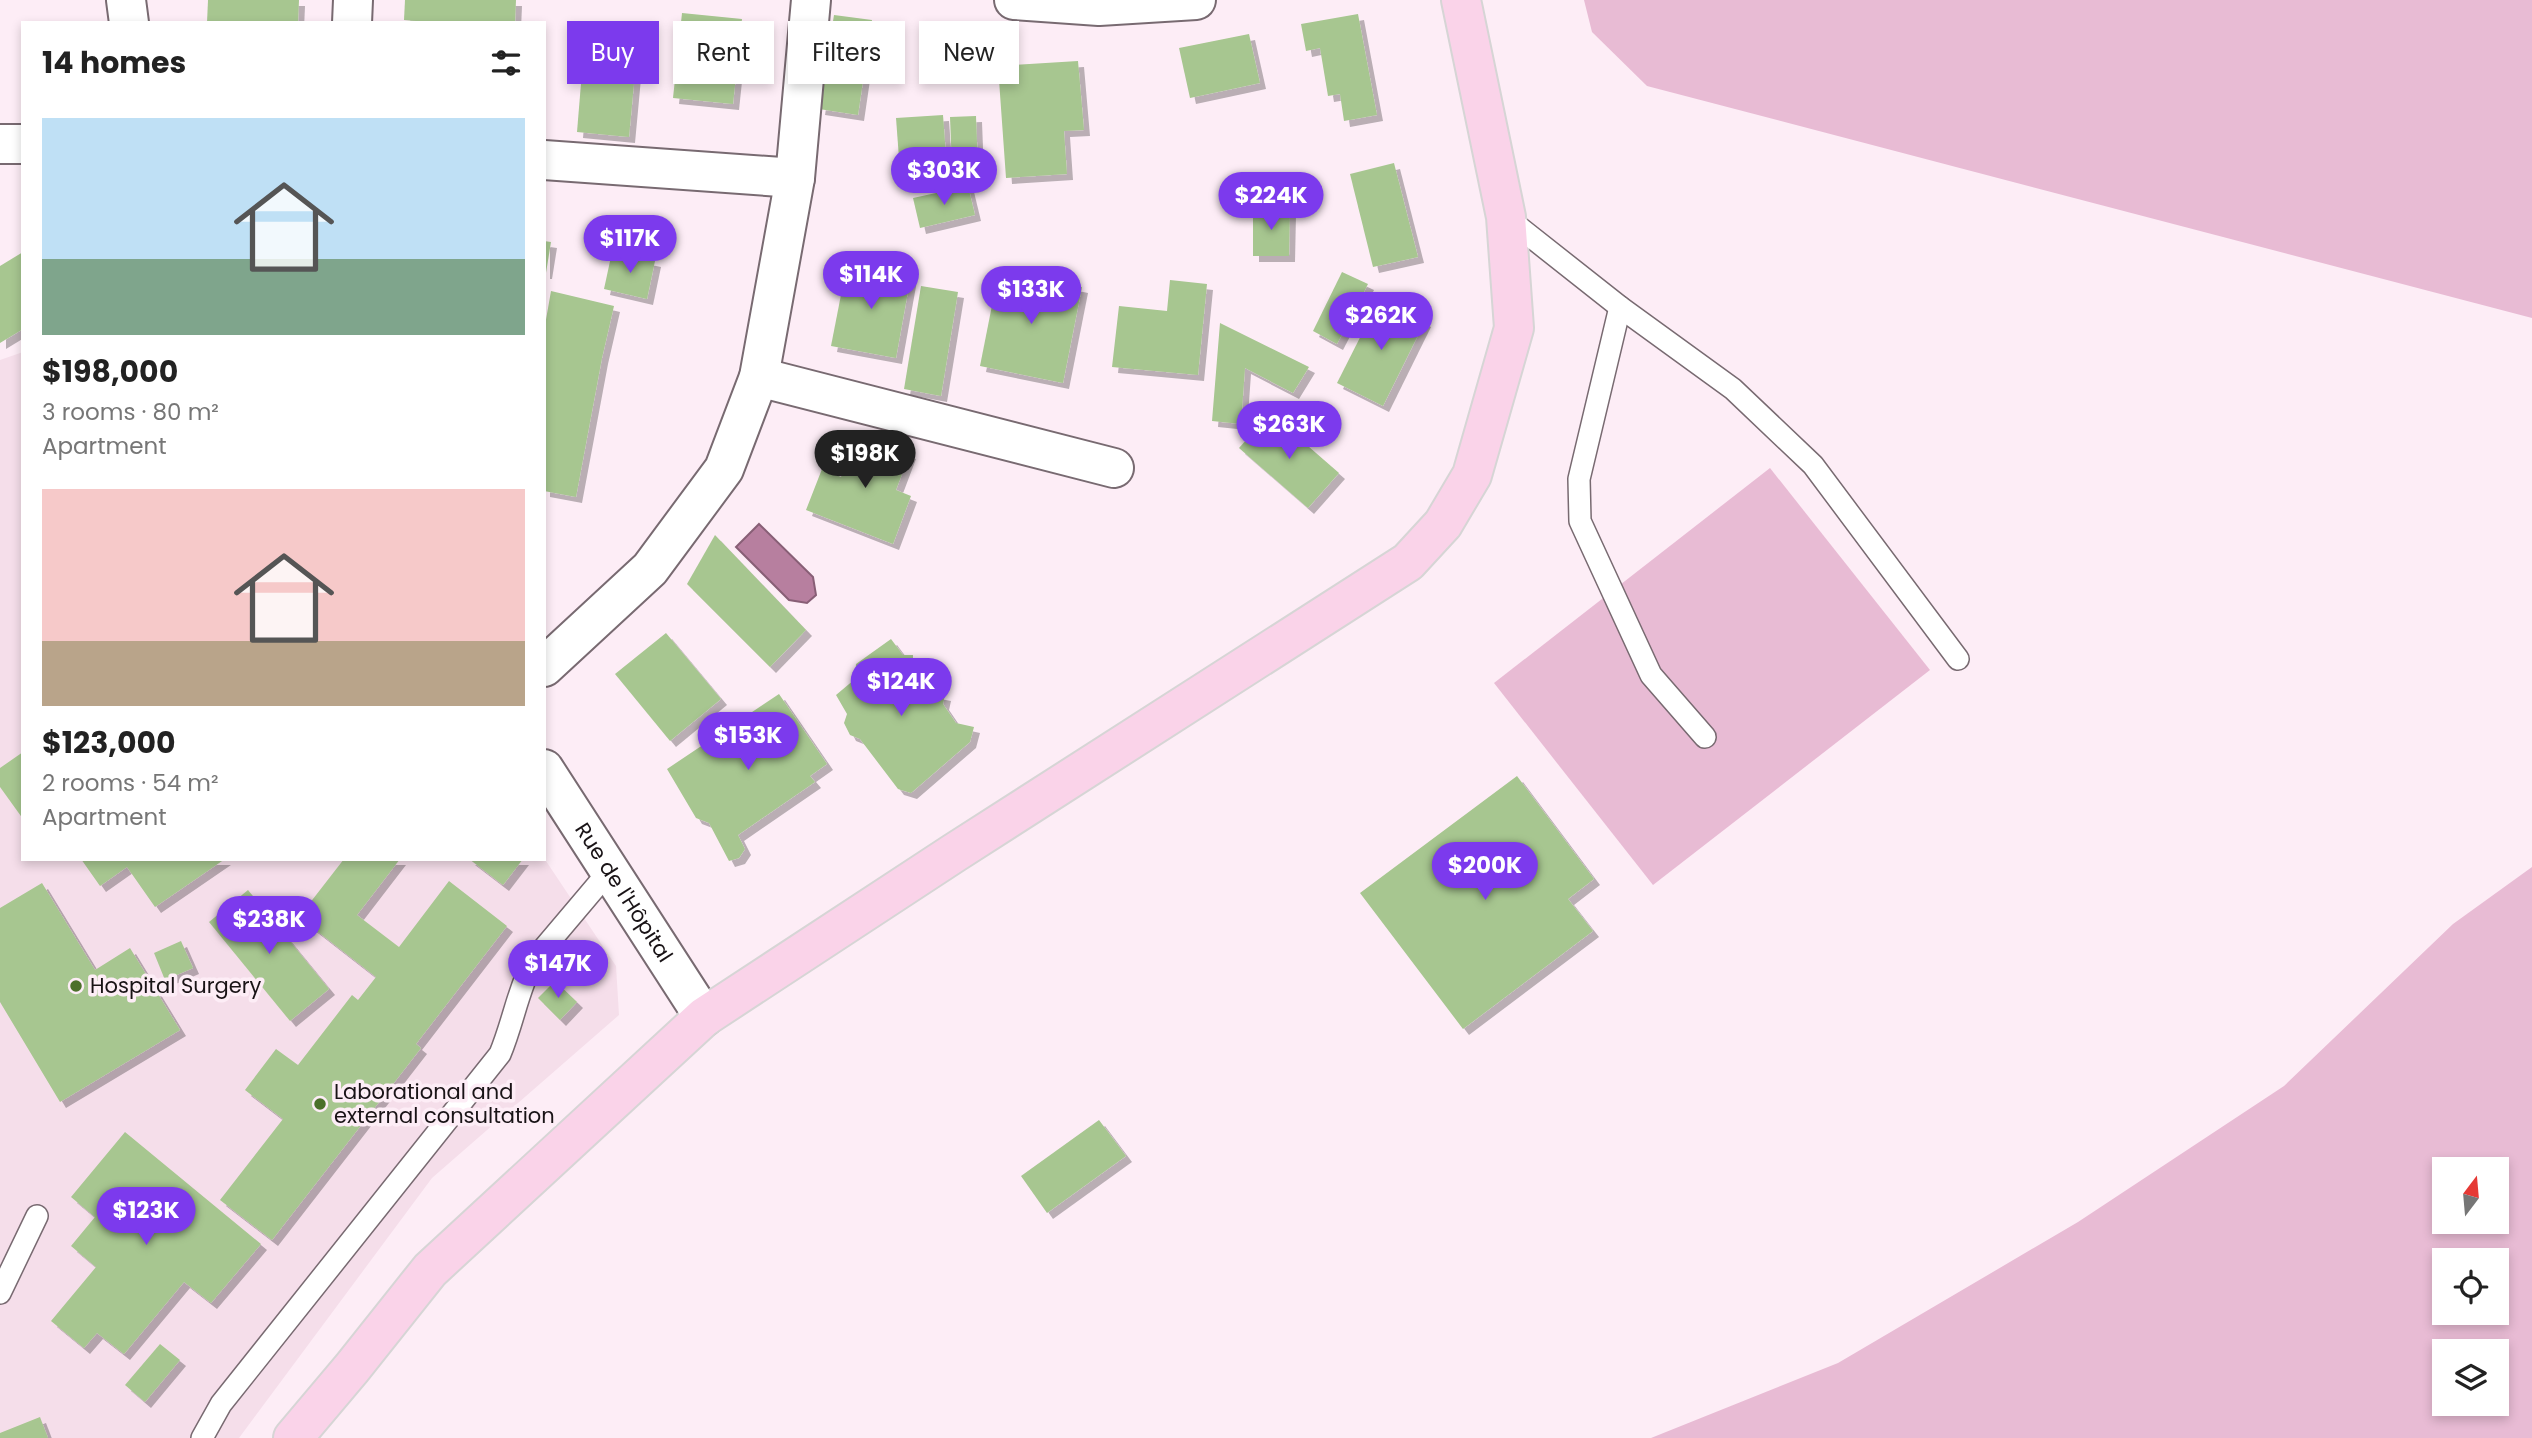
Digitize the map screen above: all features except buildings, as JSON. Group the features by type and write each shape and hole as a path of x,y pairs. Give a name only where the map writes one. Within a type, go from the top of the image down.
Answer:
{"main road":[{"path":"293,1438 430,1270 704,1017 954,852 1408,562 1443,524 1472,475 1514,328 1506,217 1461,0"}],"street":[{"path":"126,0 129,21"},
{"path":"352,21 353,0"},
{"path":"546,665 650,569 724,469 759,377 795,178 811,0"},
{"path":"1014,0 1100,6 1196,0"},
{"path":"0,144 21,144"},
{"path":"546,160 795,178"},
{"path":"759,377 1114,468"},
{"name":"Rue de l'Hôpital","path":"546,772 704,1017"}],"lane":[{"path":"1506,217 1620,307 1733,389 1813,465 1958,659"},
{"path":"1620,307 1578,479 1580,521 1651,675 1705,737"},
{"path":"202,1438 221,1404 500,1054 509,1034 524,978 533,961 610,870"},
{"path":"0,1293 37,1216"}],"shaded area":[{"path":"1584,0 2532,0 2532,318 1647,86 1592,32"},
{"path":"21,353 21,861 546,861 616,966 619,1015 432,1178 239,1438 0,1438 0,360"},
{"path":"1770,468 1930,670 1653,885 1494,683"},
{"path":"759,524 813,577 816,595 807,603 789,600 736,547"},
{"path":"2532,867 2532,1438 1651,1438 1838,1363 2078,1222 2284,1086 2453,924"}],"place":[{"name":"Hospital Surgery","path":"76,986"},
{"name":"Laborational and external consultation","path":"320,1104"}]}
